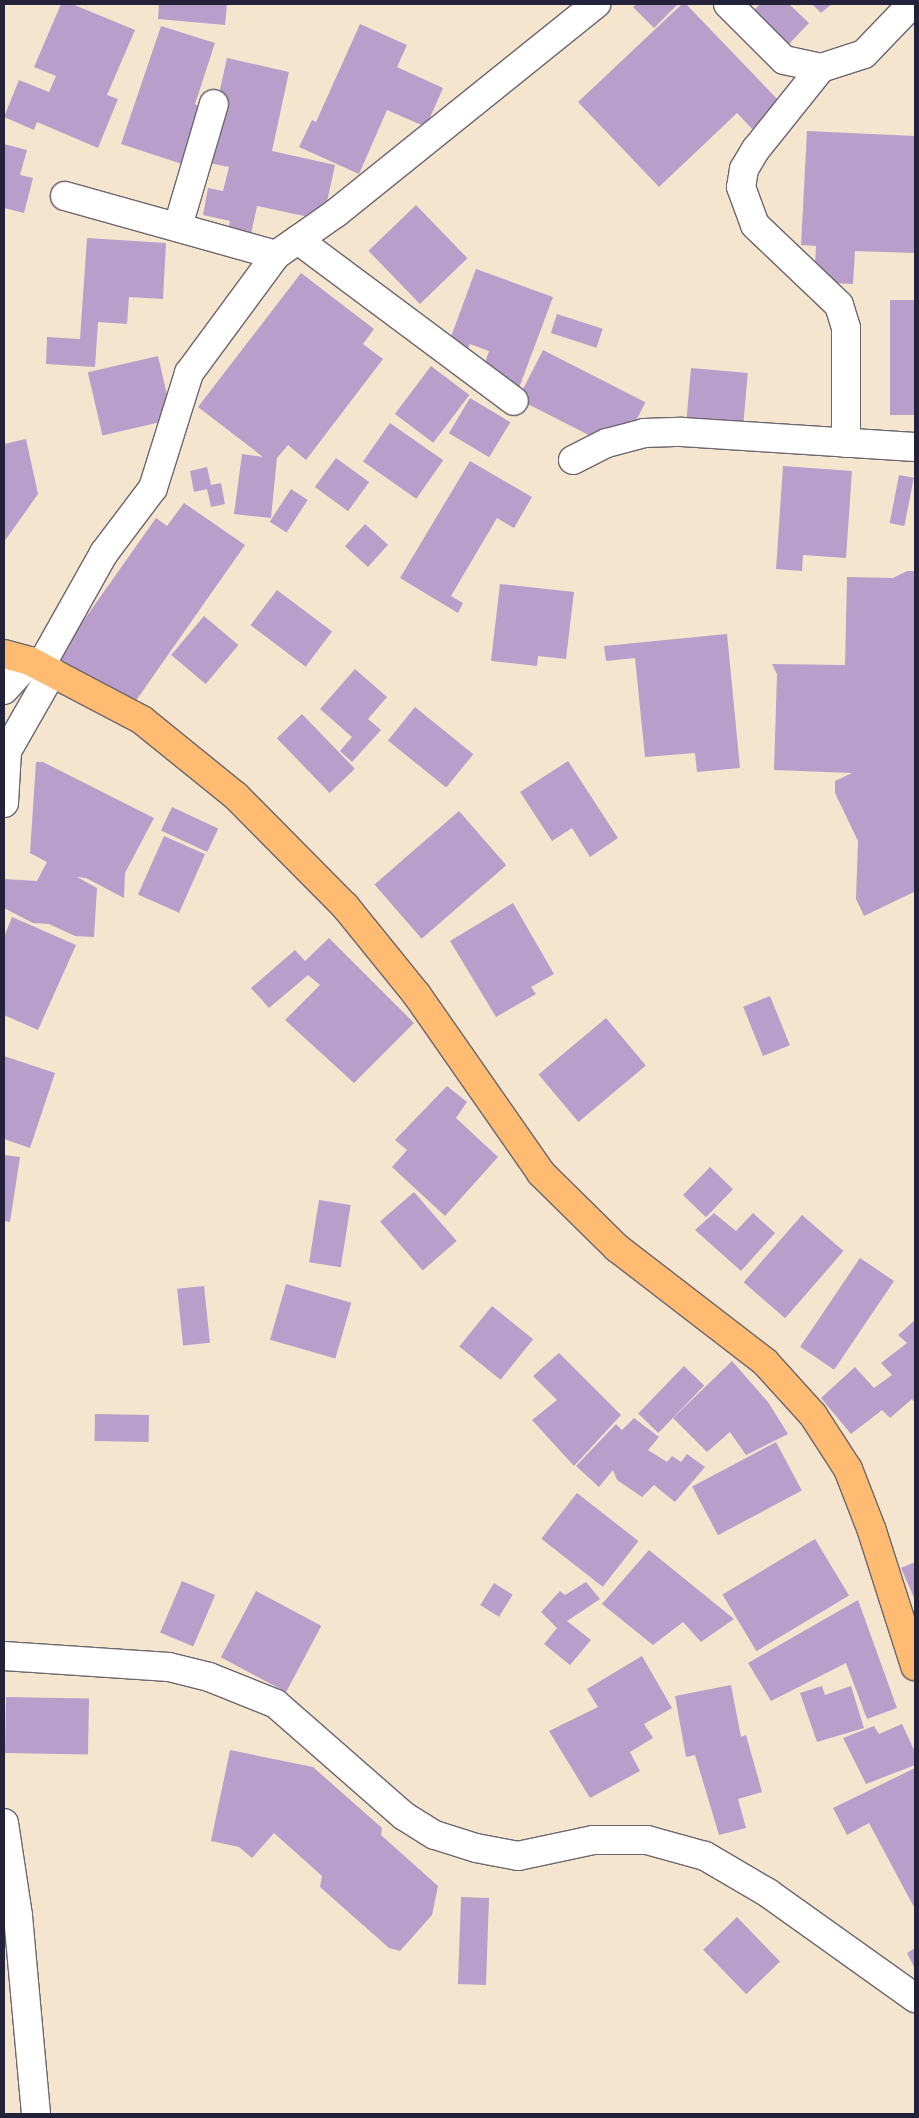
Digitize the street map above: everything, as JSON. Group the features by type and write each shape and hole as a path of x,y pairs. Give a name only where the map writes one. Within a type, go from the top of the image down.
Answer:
{"main road":[{"path":"4,654 41,667 142,720 236,796 345,906 411,988 541,1173 617,1248 766,1362 813,1415 848,1468 872,1531 915,1666"}],"street":[{"path":"4,803 7,752 41,667 104,553 153,488 189,373 276,255 336,213 596,4"},
{"path":"728,4 784,60 821,68 864,54 912,4"},
{"path":"821,68 756,149 744,169 741,187 755,225 839,305 846,328 846,443"},
{"path":"178,226 214,104"},
{"path":"64,196 178,226 276,255"},
{"path":"298,240 514,401"},
{"path":"573,460 607,443 644,433 682,432 915,448"},
{"path":"4,690 41,667"},
{"path":"4,1656 169,1667 209,1677 259,1697 276,1704 319,1739 404,1816 435,1835 476,1848 518,1856 593,1840 647,1840 705,1856 768,1893 915,1998"},
{"path":"4,1823 18,1916 36,2114"}],"building":[{"path":"61,4 72,4 135,30 107,95 118,99 98,148 37,122 34,130 4,117 19,80 49,92 56,76 34,67"},
{"path":"159,4 227,4 225,25 158,19"},
{"path":"637,4 678,4 654,28 633,7"},
{"path":"682,4 686,4 781,103 752,129 737,113 659,187 578,102"},
{"path":"760,4 789,4 809,23 789,44 754,10"},
{"path":"812,4 832,4 821,13"},
{"path":"360,24 407,45 397,67 443,88 426,127 387,110 359,174 299,147 312,120 316,122"},
{"path":"161,26 215,43 195,104 201,107 182,164 121,144"},
{"path":"227,58 289,72 272,151 335,165 323,220 257,206 250,239 227,235 230,221 203,215 208,188 223,191 229,167 204,162"},
{"path":"807,131 915,136 915,253 855,251 853,284 814,282 816,246 801,245"},
{"path":"4,144 27,150 20,175 33,178 24,213 4,208"},
{"path":"416,205 467,258 420,304 369,251"},
{"path":"87,238 166,243 163,299 129,297 127,324 98,322 95,367 46,364 47,337 80,339"},
{"path":"476,269 553,297 519,388 481,374 489,351 470,344 464,357 446,350"},
{"path":"301,273 374,329 363,344 383,359 306,460 288,445 277,458 271,518 234,514 242,454 263,457 198,407"},
{"path":"890,300 915,300 915,415 890,415"},
{"path":"557,314 603,329 596,348 551,333"},
{"path":"543,350 645,402 620,451 518,399"},
{"path":"158,356 173,419 102,436 88,372"},
{"path":"431,366 469,395 433,443 395,414"},
{"path":"691,368 748,373 743,424 687,419"},
{"path":"470,398 510,422 489,457 449,433"},
{"path":"390,423 443,460 416,499 363,462"},
{"path":"26,439 38,494 4,542 4,444"},
{"path":"336,458 369,482 348,511 315,487"},
{"path":"470,461 532,497 514,528 497,518 451,596 463,603 458,613 400,578"},
{"path":"783,466 852,471 846,558 803,555 802,571 776,569"},
{"path":"207,467 211,485 221,483 225,504 211,507 207,489 194,492 190,471"},
{"path":"899,475 914,478 904,526 890,523"},
{"path":"291,489 308,500 287,533 270,522"},
{"path":"184,503 245,545 128,712 55,661 156,518 167,526"},
{"path":"365,524 388,545 368,567 345,546"},
{"path":"907,571 915,571 914,892 864,916 856,899 858,841 835,793 835,781 852,773 774,770 777,674 772,664 845,665 847,577 893,578"},
{"path":"500,584 574,592 566,659 538,656 537,666 491,661"},
{"path":"277,590 332,632 306,667 251,625"},
{"path":"204,616 238,645 206,684 171,655"},
{"path":"727,634 740,768 697,772 695,753 645,757 635,658 606,661 604,646"},
{"path":"355,669 387,697 368,719 381,730 352,762 340,751 352,737 320,709"},
{"path":"415,707 473,754 446,788 388,740"},
{"path":"302,714 355,769 330,793 277,738"},
{"path":"568,761 618,838 590,857 572,828 552,841 520,792"},
{"path":"36,762 43,762 154,818 125,873 124,898 86,878 77,877 97,888 94,937 75,936 49,924 33,923 4,908 4,879 37,881 47,862 30,853"},
{"path":"172,807 218,829 207,852 161,831"},
{"path":"459,811 506,865 422,939 374,884"},
{"path":"164,836 205,854 179,913 138,894"},
{"path":"513,903 554,974 531,987 536,994 496,1017 450,941"},
{"path":"12,917 76,945 38,1030 4,1015 4,937"},
{"path":"329,938 414,1023 354,1083 285,1020 320,985 308,975 269,1008 251,988 295,950 305,961"},
{"path":"770,996 790,1045 763,1056 743,1007"},
{"path":"606,1018 646,1065 578,1122 539,1075"},
{"path":"4,1056 55,1073 30,1148 4,1139"},
{"path":"447,1086 467,1102 456,1118 498,1157 445,1216 392,1167 407,1150 395,1140"},
{"path":"4,1155 20,1157 10,1222 4,1221"},
{"path":"710,1167 733,1189 706,1217 683,1195"},
{"path":"414,1192 457,1241 423,1271 380,1222"},
{"path":"319,1200 351,1205 341,1267 309,1262"},
{"path":"714,1213 736,1231 753,1213 775,1233 741,1271 695,1230"},
{"path":"802,1215 844,1251 785,1318 744,1282"},
{"path":"860,1258 894,1281 834,1370 800,1347"},
{"path":"286,1284 351,1303 335,1358 270,1340"},
{"path":"204,1286 210,1343 183,1346 177,1289"},
{"path":"492,1306 533,1339 500,1380 459,1346"},
{"path":"915,1320 915,1403 912,1399 890,1418 882,1410 851,1434 821,1398 855,1367 874,1388 892,1375 881,1363 907,1343 898,1335"},
{"path":"559,1353 621,1415 574,1466 532,1420 557,1400 533,1376"},
{"path":"732,1361 768,1402 788,1434 746,1455 730,1432 707,1452 673,1418"},
{"path":"684,1366 704,1385 658,1433 638,1413"},
{"path":"95,1414 149,1415 149,1442 95,1441"},
{"path":"634,1418 659,1437 648,1450 667,1462 672,1456 681,1462 687,1454 705,1467 675,1502 654,1485 642,1497 617,1480 613,1470 599,1487 576,1466 616,1424 622,1430"},
{"path":"776,1442 802,1491 718,1535 692,1487"},
{"path":"577,1493 638,1541 603,1587 541,1539"},
{"path":"815,1539 849,1596 756,1651 722,1595"},
{"path":"649,1550 734,1619 701,1642 683,1622 653,1645 602,1604"},
{"path":"915,1562 915,1600 901,1568"},
{"path":"182,1581 215,1595 193,1647 160,1633"},
{"path":"586,1582 600,1599 567,1621 591,1640 570,1665 544,1644 557,1628 541,1612 560,1591 565,1595"},
{"path":"494,1583 513,1595 499,1617 480,1605"},
{"path":"256,1591 321,1626 286,1692 221,1657"},
{"path":"858,1600 897,1708 867,1719 846,1663 771,1701 748,1663"},
{"path":"642,1656 672,1708 644,1724 653,1738 630,1752 640,1771 590,1798 549,1731 598,1707 587,1689"},
{"path":"731,1685 741,1737 746,1735 762,1792 738,1799 746,1828 719,1835 695,1755 686,1757 675,1696"},
{"path":"822,1686 825,1695 851,1686 864,1728 817,1742 800,1693"},
{"path":"6,1697 89,1698 88,1754 5,1753"},
{"path":"902,1724 915,1752 915,1765 866,1784 843,1738 874,1726 879,1734"},
{"path":"230,1750 313,1767 382,1828 381,1835 438,1886 432,1915 400,1951 389,1948 320,1887 322,1876 274,1833 252,1858 239,1847 211,1841"},
{"path":"915,1768 915,1909 869,1823 847,1835 833,1808"},
{"path":"461,1897 489,1898 486,1985 458,1984"},
{"path":"737,1917 780,1962 746,1994 703,1950"},
{"path":"915,1948 915,1969 907,1953"}]}
